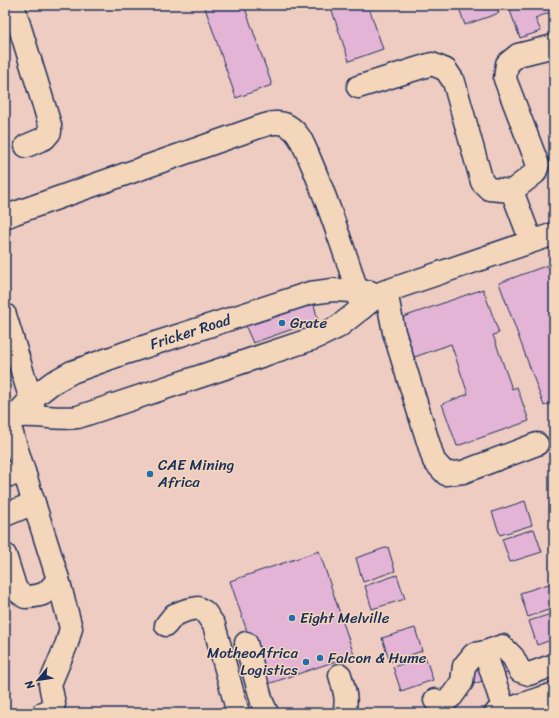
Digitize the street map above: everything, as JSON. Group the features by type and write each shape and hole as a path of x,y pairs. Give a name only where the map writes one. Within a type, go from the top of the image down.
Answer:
{"street":[{"path":"13,5 50,125 50,132 45,138 26,146"},
{"path":"358,87 432,64 446,70 454,82 482,182 489,189 512,191 535,173 538,165 505,79 507,64 518,55 554,46"},
{"path":"5,217 15,212 256,128 273,123 284,123 292,128 299,137 311,163 330,209 359,300 338,327 315,338 78,417 65,418 19,414"},
{"path":"512,191 531,241"},
{"name":"Fricker Road","path":"19,414 62,376 125,353 310,293 333,290 359,300 554,234"},
{"path":"383,292 434,461 446,474 463,472 537,444"},
{"path":"5,315 19,414 15,473 34,503 58,579 70,628 67,643 50,684 54,704 52,710 43,713"},
{"path":"5,515 34,503"},
{"path":"5,555 16,590 25,597 37,597 48,592 58,579"},
{"path":"166,625 174,615 187,610 198,608 205,612 214,625 238,713"},
{"path":"246,643 262,702 267,713"},
{"path":"435,700 442,704 452,696 462,682 464,666 474,654 502,646 514,658 520,670 529,674 554,665"},
{"path":"485,652 500,712 554,694"},
{"path":"340,675 346,695 344,713"}],"building":[{"path":"204,5 244,5 272,85 236,98"},
{"path":"330,5 368,5 383,49 349,61"},
{"path":"458,5 496,5 499,13 465,25"},
{"path":"508,5 554,5 554,11 535,18 541,31 520,38"},
{"path":"548,265 554,283 554,402 544,406 499,283"},
{"path":"483,289 499,333 493,335 512,389 517,387 529,421 457,446 442,404 468,394 451,344 409,359 395,320"},
{"name":"Grate","path":"313,301 318,320 253,343 245,325"},
{"path":"525,501 532,525 500,535 492,512"},
{"path":"534,529 542,552 510,562 502,539"},
{"path":"388,547 395,571 363,582 356,558"},
{"name":"Eight Melville","path":"319,551 354,655 265,685 230,581"},
{"path":"397,575 405,599 372,609 365,586"},
{"path":"552,583 554,588 554,608 528,617 520,593"},
{"path":"554,613 554,639 537,645 529,621"},
{"path":"415,628 422,651 390,662 382,638"},
{"path":"425,656 433,680 401,691 393,667"},
{"path":"505,657 510,672 499,676 494,661"},
{"path":"481,665 485,680 474,684 469,669"}],"place":[{"name":"Grate","path":"282,323"},
{"name":"CAE Mining Africa","path":"150,474"},
{"name":"Eight Melville","path":"292,618"},
{"name":"Falcon & Hume","path":"320,658"},
{"name":"MotheoAfrica Logistics","path":"306,662"}]}
